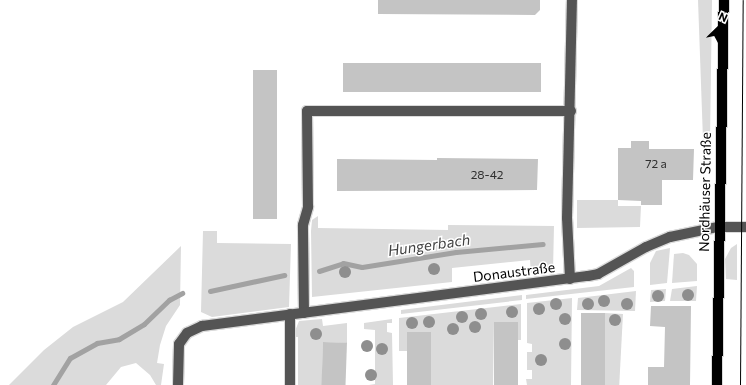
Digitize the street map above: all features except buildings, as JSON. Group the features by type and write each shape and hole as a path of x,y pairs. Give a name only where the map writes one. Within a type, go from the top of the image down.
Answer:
{"main road":[{"name":"Nordhäuser Straße","path":"717,385 718,227 724,0"}],"street":[{"path":"570,279 567,218 571,110 572,0"},
{"path":"304,313 303,225 308,207 307,111 571,110"},
{"name":"Donaustraße","path":"178,385 179,344 193,330 211,324 570,279 598,274 646,247 670,237 718,227 746,227"},
{"path":"290,314 290,385"}],"shaded area":[{"path":"698,0 712,0 710,140 703,140"},
{"path":"577,200 618,200 618,206 641,206 640,227 577,228"},
{"path":"318,216 318,228 448,230 448,225 554,226 553,271 531,273 530,260 452,268 452,282 312,297 311,231 312,220"},
{"path":"203,231 217,231 217,243 291,244 289,307 212,317 201,312"},
{"path":"737,244 737,280 726,279 725,259 731,248"},
{"path":"181,246 180,305 166,326 160,345 157,363 164,364 161,385 156,385 150,375 136,363 121,367 106,385 9,385 44,350 73,327 123,302"},
{"path":"670,248 667,283 650,285 650,263 656,251"},
{"path":"683,253 689,255 697,264 697,281 672,283 674,254"},
{"path":"631,268 634,271 634,287 526,299 526,295 599,286"},
{"path":"697,286 696,301 670,301 672,289"},
{"path":"666,289 665,301 650,302 651,290"},
{"path":"636,291 635,311 577,310 578,298"},
{"path":"522,295 522,300 401,314 401,310"},
{"path":"572,298 571,385 527,385 526,379 532,379 532,370 527,370 527,352 532,352 532,344 527,343 527,303"},
{"path":"521,304 521,340 518,340 518,322 494,322 493,385 430,385 431,332 407,332 407,351 399,351 399,318"},
{"path":"605,313 623,314 619,385 601,385"},
{"path":"322,319 323,326 347,323 347,343 323,342 322,385 298,385 298,337 295,337 295,331 299,321"},
{"path":"392,319 392,323 387,323 387,332 392,333 393,385 369,385 375,384 375,330 364,329 364,323"}],"waterway":[{"name":"Hungerbach","path":"319,271 343,263 362,267 456,252 543,244"},
{"name":"Hungerbach","path":"210,291 284,275"},
{"name":"Hungerbach","path":"53,385 70,358 97,343 119,339 144,324 169,300 182,293"}],"tram line":[{"path":"740,385 743,0"}]}
